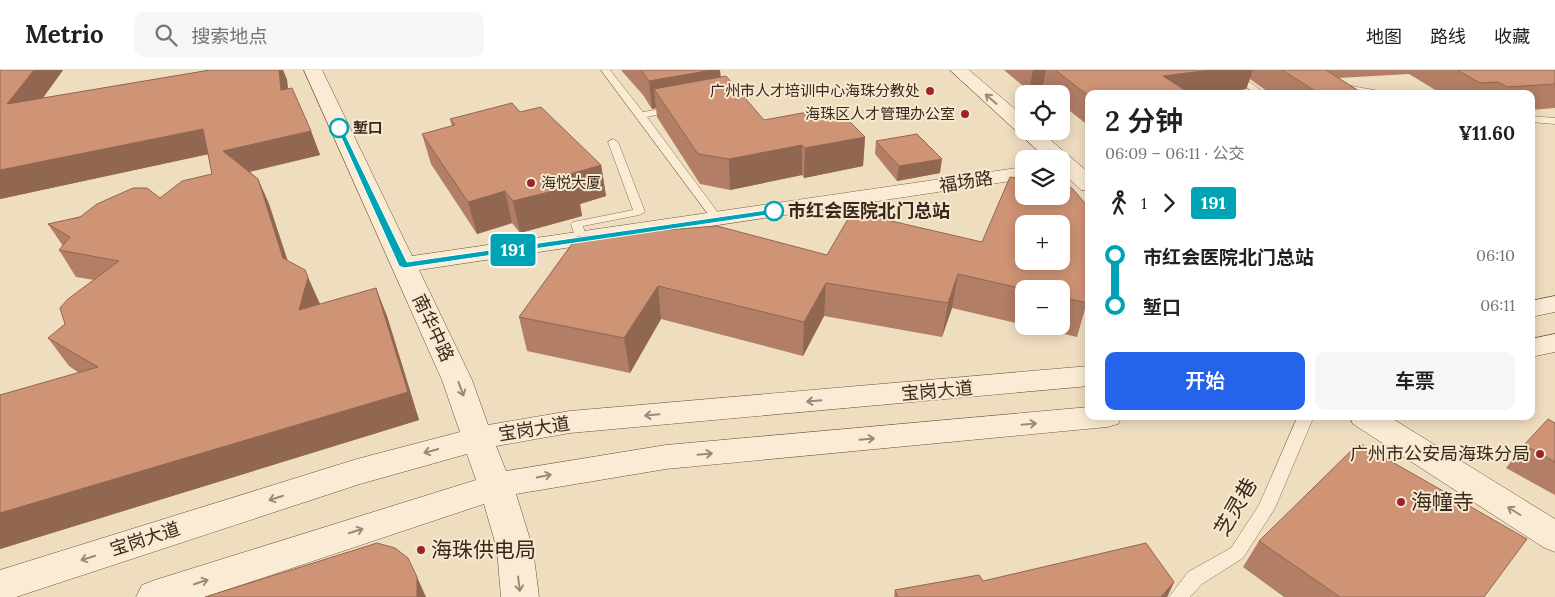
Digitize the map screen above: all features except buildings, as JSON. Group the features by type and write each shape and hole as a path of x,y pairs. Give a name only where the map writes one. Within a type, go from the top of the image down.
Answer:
{"main road":[{"name":"南华中路","path":"313,70 444,350 496,485 515,549 520,597"},
{"path":"959,70 1015,119"},
{"path":"1038,140 1049,150"},
{"path":"1070,169 1085,182"},
{"name":"福场路","path":"404,266 1015,174"},
{"path":"1535,308 1555,304"},
{"path":"1535,347 1555,343"},
{"name":"宝岗大道","path":"0,586 357,472 478,438 570,422 961,389 1085,376"},
{"path":"155,597 496,485 574,470 666,457 1085,418"},
{"path":"1370,420 1555,537"}],"lane":[{"path":"605,70 641,115 718,220"},
{"path":"1227,70 1256,90"},
{"path":"1332,85 1358,90"},
{"path":"641,115 688,106"},
{"path":"1535,119 1555,121"},
{"path":"581,240 577,224 639,212 613,142"},
{"name":"芝灵巷","path":"1178,597 1195,578 1237,552 1266,508 1304,420"}],"bus line":[{"name":"191","path":"339,128 404,266 774,211"}],"place":[{"name":"广州市人才培训中心海珠分教处","path":"930,91"},
{"name":"海珠区人才管理办公室","path":"965,114"},
{"name":"堑口","path":"339,128"},
{"name":"海悦大厦","path":"531,183"},
{"name":"市红会医院北门总站","path":"774,211"},
{"name":"广州市公安局海珠分局","path":"1540,454"},
{"name":"海幢寺","path":"1401,502"},
{"name":"海珠供电局","path":"421,550"}]}
